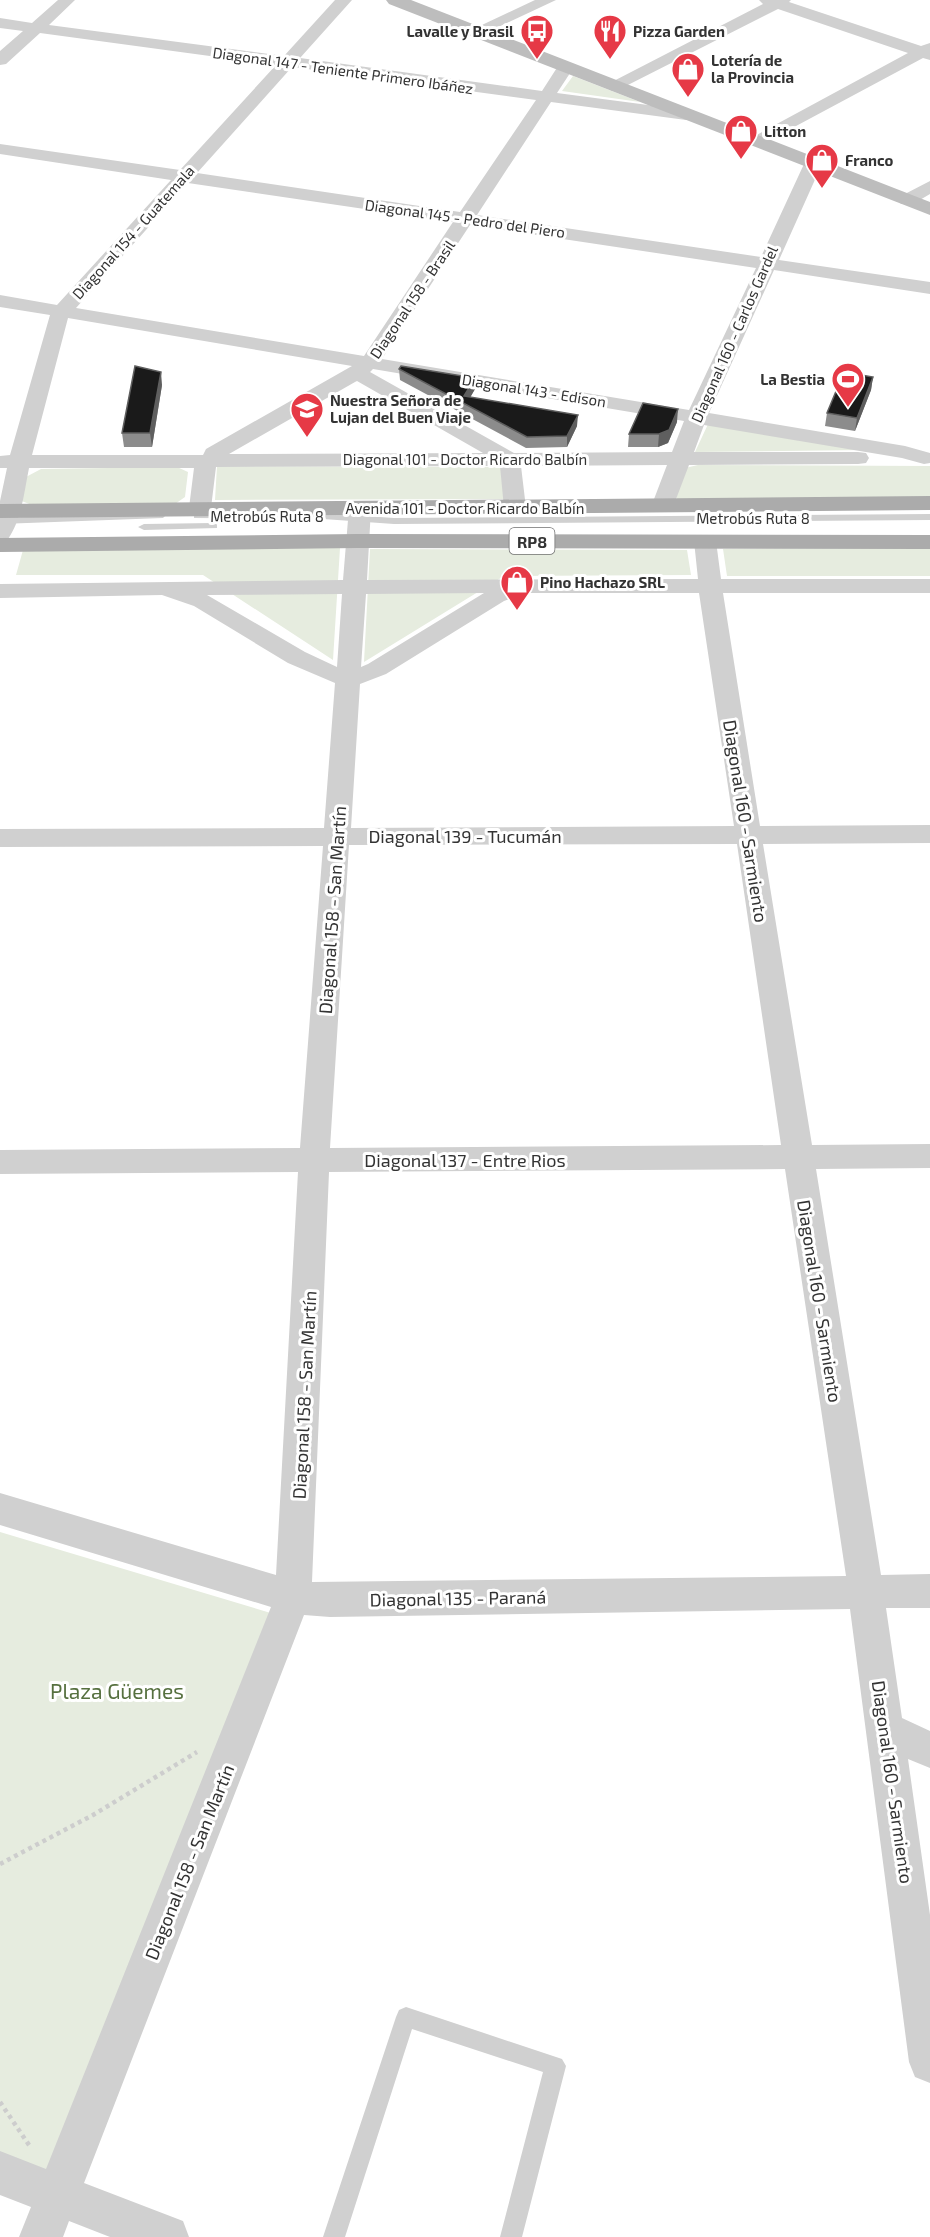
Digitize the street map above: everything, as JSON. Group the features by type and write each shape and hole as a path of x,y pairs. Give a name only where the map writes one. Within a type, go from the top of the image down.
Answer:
{"main road":[{"path":"395,0 930,209"},
{"name":"Avenida 101 - Doctor Ricardo Balbín","path":"2,526 359,524 515,508 930,503"},
{"name":"Avenida 101 - Doctor Ricardo Balbín","path":"2,526 200,508 359,524 705,541 930,542"}],"street":[{"path":"0,60 67,0"},
{"name":"Diagonal 154 - Guatemala","path":"2,526 9,462 61,312 285,61 344,0"},
{"path":"475,32 548,0"},
{"path":"612,86 775,1 927,52"},
{"name":"Diagonal 147 - Teniente Primero Ibáñez","path":"0,23 545,98 686,115"},
{"path":"757,142 927,52"},
{"name":"Diagonal 158 - Brasil","path":"207,460 223,448 363,368 566,67"},
{"name":"Diagonal 145 - Pedro del Piero","path":"0,149 930,288"},
{"name":"Diagonal 160 - Carlos Gardel","path":"662,507 697,416 765,263 813,164"},
{"path":"907,200 930,186"},
{"name":"Diagonal 143 - Edison","path":"0,301 363,368 697,416 905,452 927,458"},
{"path":"363,368 510,460 515,508"},
{"name":"Diagonal 101 - Doctor Ricardo Balbín","path":"9,462 927,458"},
{"path":"200,508 203,471 207,460"},
{"name":"Diagonal 158 - San Martín","path":"40,2237 292,1597 314,1161 346,678 359,524"},
{"name":"Diagonal 160 - Sarmiento","path":"705,541 710,587 797,1157 866,1592 930,2062"},
{"path":"164,588 202,601 322,671 346,678 365,675 377,669 496,596 523,586"},
{"path":"0,591 523,586 930,586"},
{"name":"Diagonal 139 - Tucumán","path":"0,838 930,834"},
{"name":"Diagonal 137 - Entre Rios","path":"0,1162 930,1156"},
{"name":"Diagonal 135 - Paraná","path":"0,1509 292,1597 330,1600 930,1591"},
{"path":"886,1731 930,1750"},
{"path":"0,2173 167,2237"}],"lane":[{"name":"Metrobús Ruta 8","path":"359,524 394,521 930,517"},
{"name":"Metrobús Ruta 8","path":"359,524 930,527"},
{"path":"334,2237 406,2017 555,2066 511,2237"}],"path":[{"path":"0,1864 93,1815 217,1740 236,1743"}],"green space":[{"path":"573,76 640,102 562,91"},
{"path":"709,422 863,450 695,452"},
{"path":"698,465 930,466 930,497 679,500 673,495 685,468"},
{"path":"217,466 507,467 506,499 215,500"},
{"path":"177,467 188,472 185,497 175,504 32,505 19,500 24,478 41,469"},
{"path":"340,548 333,660 203,575 16,575 23,550"},
{"path":"930,548 930,576 727,576 723,549"},
{"path":"370,549 687,550 691,575 504,576 364,662"},
{"name":"Plaza Güemes","path":"0,1532 274,1614 35,2202 0,2189"}],"building":[{"path":"135,366 161,372 150,433 122,433"},
{"path":"401,366 475,378 464,396 578,415 567,436 527,437 399,369"},
{"name":"La Bestia","path":"844,372 873,377 857,418 827,413"},
{"path":"643,403 678,409 669,430 659,434 629,434"}],"place":[{"name":"Lavalle y Brasil","path":"537,60"},
{"name":"Pizza Garden","path":"610,60"},
{"name":"Lotería de la Provincia","path":"688,98"},
{"name":"Litton","path":"741,160"},
{"name":"Franco","path":"822,189"},
{"name":"La Bestia","path":"848,408"},
{"name":"Nuestra Señora de Lujan del Buen Viaje","path":"307,438"},
{"name":"Pino Hachazo SRL","path":"517,611"}]}
